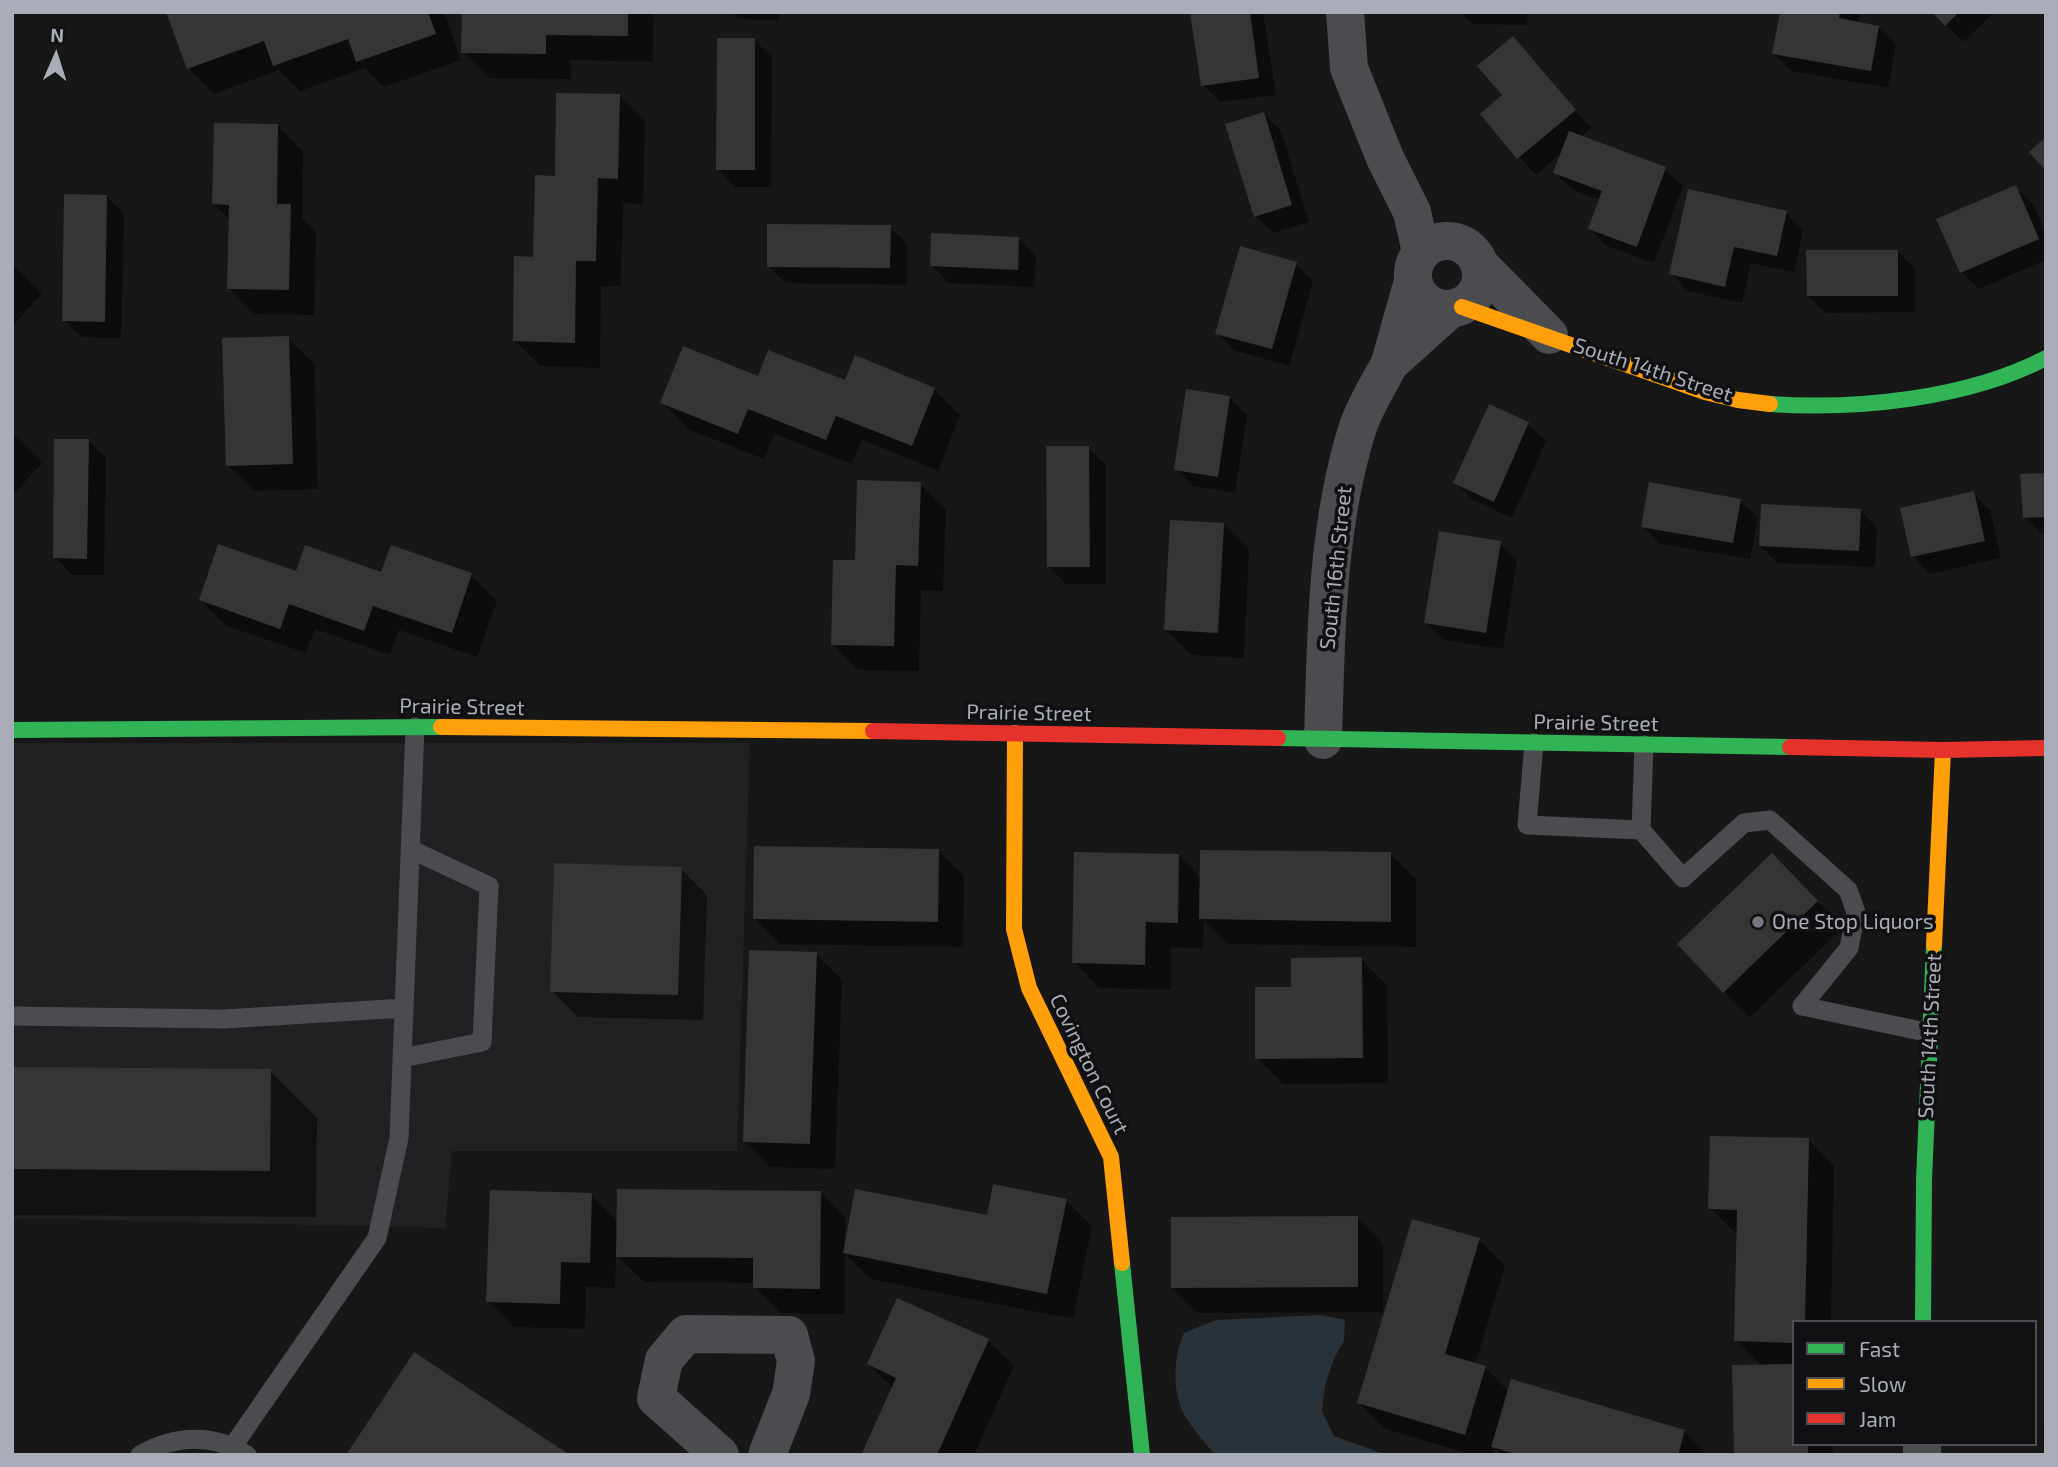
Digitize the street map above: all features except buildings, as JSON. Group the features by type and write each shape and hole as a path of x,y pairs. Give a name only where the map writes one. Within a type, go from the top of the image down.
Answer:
{"street":[{"name":"South 16th Street","path":"1323,740 1327,611 1339,509 1357,428 1390,363 1417,267 1412,212 1384,158 1349,68 1345,12"},
{"name":"South 16th Street","path":"1384,158 1470,255"},
{"path":"1442,242 1470,255 1481,279 1478,290 1455,308 1437,308 1424,301 1417,292 1417,267 1431,245 1442,242"},
{"name":"South 14th Street","path":"1470,255 1549,335"},
{"name":"South 16th Street","path":"1390,363 1455,308"},
{"name":"South 14th Street","path":"1455,308 1549,335 1692,388 1753,402 1823,405 1886,402 1967,387 2029,367 2046,358"},
{"name":"Prairie Street","path":"12,730 415,727 1015,733 1943,750 2046,748"},
{"name":"Covington Court","path":"1015,733 1014,929 1029,988 1111,1157 1142,1455"},
{"name":"South 14th Street","path":"1923,1320 1924,1180 1943,750"},
{"path":"720,1455 656,1398 664,1360 686,1334 789,1335 796,1361 791,1394 767,1455"}],"lane":[{"path":"140,1455 170,1440 202,1438 240,1450 377,1238 399,1138 415,727"},
{"path":"1534,743 1527,825 1641,830"},
{"path":"1644,745 1641,830 1683,878 1744,823 1770,820 1848,890 1856,912 1849,948 1802,1006 1930,1032"},
{"path":"402,1058 482,1042 489,886 410,849"},
{"path":"12,1016 224,1019 404,1008"}],"shaded area":[{"path":"12,743 750,743 737,1151 452,1151 445,1228 12,1218"},
{"path":"1320,1315 1345,1320 1344,1340 1325,1385 1322,1411 1334,1436 1387,1455 1215,1455 1189,1422 1179,1401 1176,1371 1178,1351 1184,1333 1216,1320"}],"traffic: fast":[{"path":"1770,404 1839,405 1911,399 1982,383 2046,358"},
{"path":"12,730 441,727"},
{"path":"1278,738 1790,747"},
{"path":"1923,1320 1924,1180 1934,945"},
{"path":"1122,1263 1142,1455"}],"traffic: slow":[{"path":"1462,307 1705,392 1770,404"},
{"path":"441,727 873,731"},
{"path":"1015,733 1014,929 1029,988 1111,1157 1122,1263"},
{"path":"1934,945 1943,750"}],"traffic: jam":[{"path":"873,731 1278,738"},
{"path":"1790,747 1943,750 2046,748"}],"place":[{"name":"One Stop Liquors","path":"1758,922"}]}
